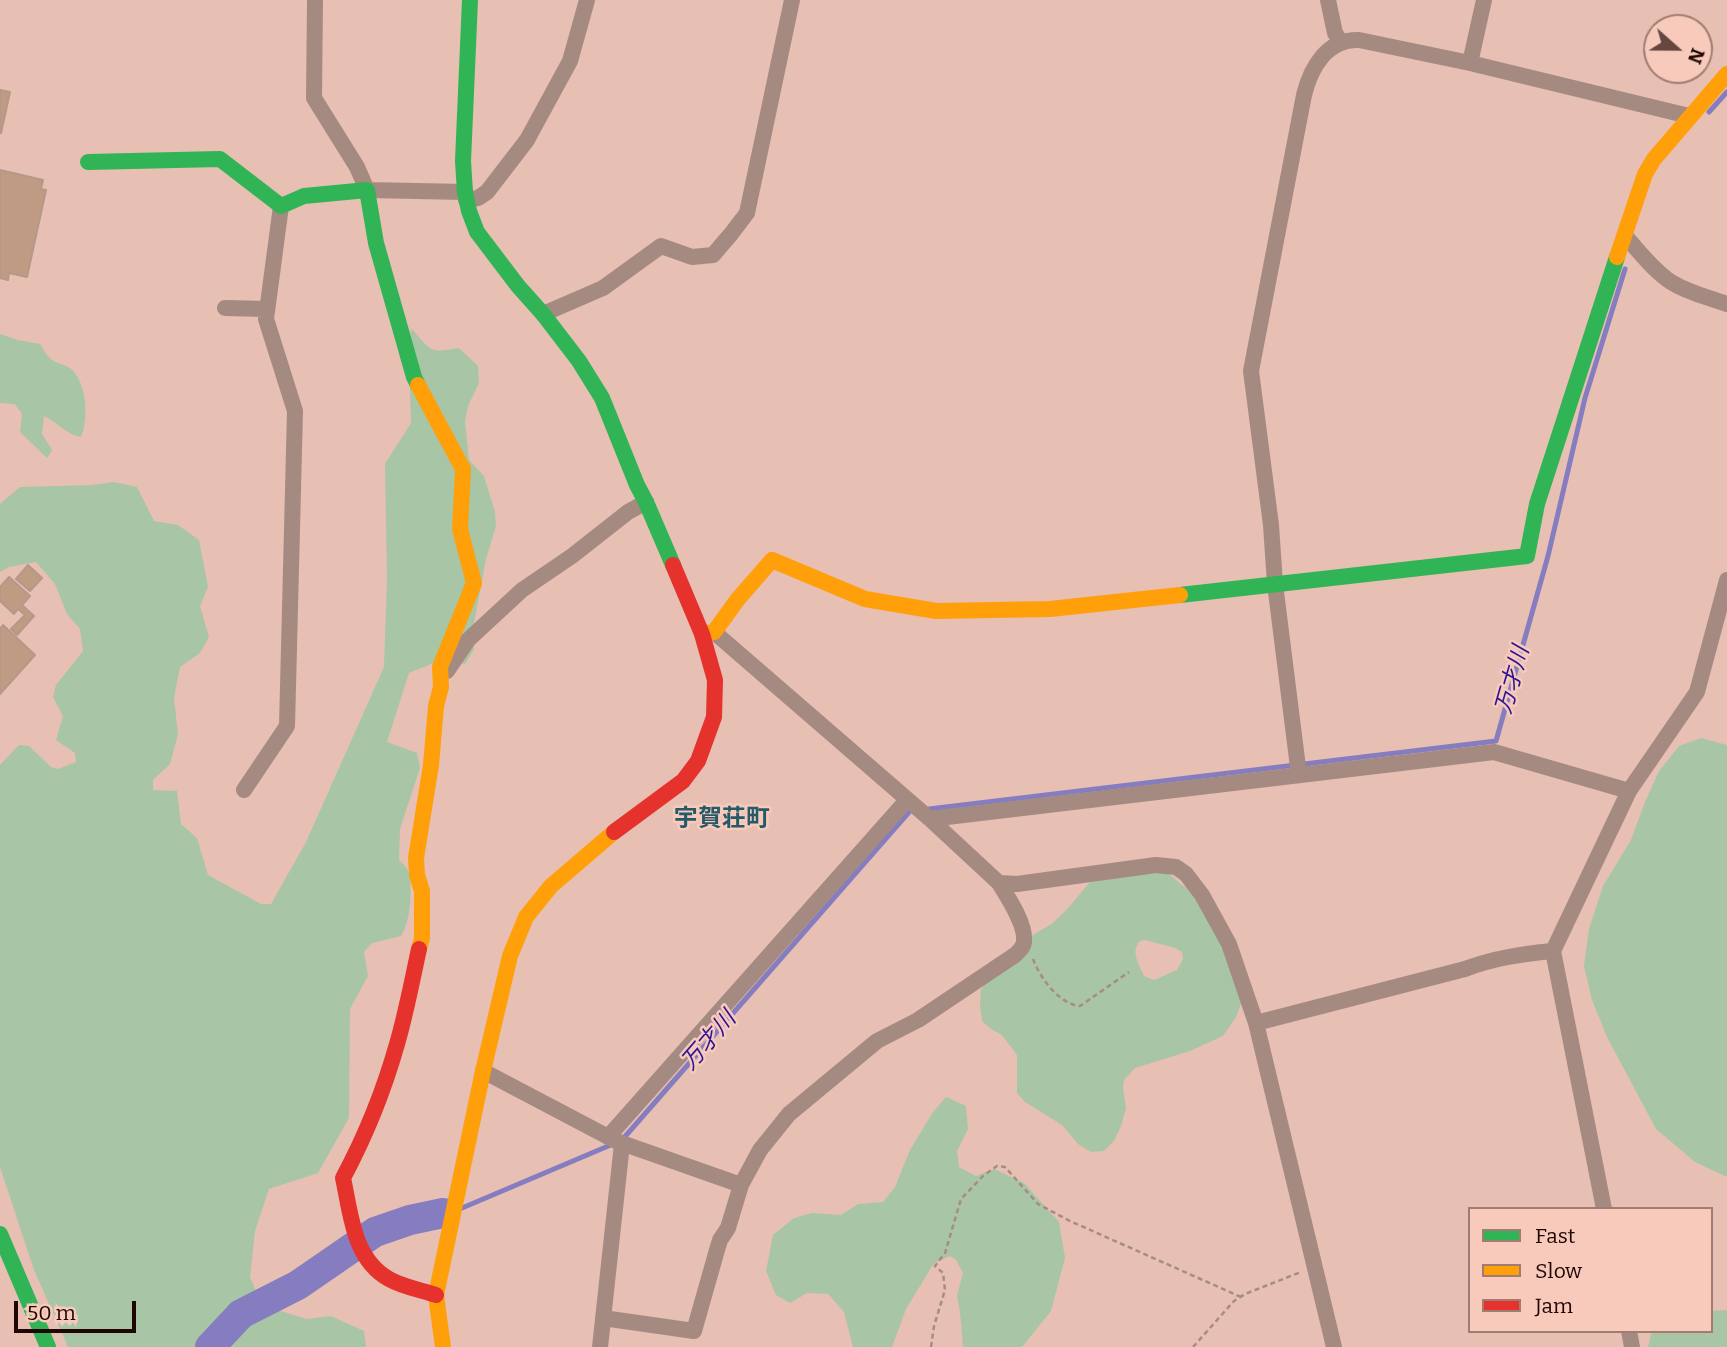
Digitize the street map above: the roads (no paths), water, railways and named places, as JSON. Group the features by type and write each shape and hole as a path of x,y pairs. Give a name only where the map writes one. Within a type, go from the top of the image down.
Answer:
{"street":[{"path":"314,0 314,98 367,190 376,243 414,377 463,469 460,529 474,583 440,667 441,687"},
{"path":"443,1347 436,1295 483,1071 510,956 518,934 526,917 551,886 625,822 683,781 698,761 715,717 715,680 708,633 637,485 603,398 579,361 543,314 517,286 477,232 465,196 463,161 470,0"},
{"path":"281,206 304,196 367,190 478,198 487,192 527,140 570,61 587,0"},
{"path":"543,314 603,288 661,246 692,257 713,255 731,234 747,213 792,0"},
{"path":"1328,0 1335,33 1341,42"},
{"path":"1471,63 1484,0"},
{"path":"1298,767 1251,372 1308,80 1315,67 1329,50 1341,42 1359,40 1471,63 1689,116"},
{"path":"708,633 772,560 865,599 936,611 1050,609 1527,556 1541,491 1581,363 1631,243 1645,174 1689,116 1727,74"},
{"path":"88,162 220,159 281,206"},
{"path":"244,790 287,726 295,411 266,319 281,206"},
{"path":"1631,243 1652,267 1669,281 1727,304"},
{"path":"225,308 267,309"},
{"path":"436,1295 390,1280 358,1244 343,1178 358,1150 397,1044 422,938 422,891 416,858 432,765 436,706 441,687 445,674 468,640 522,590 572,556 628,512 646,502"},
{"path":"1604,1207 1553,951 1629,790 1697,692 1727,580"},
{"path":"603,1318 693,1339 720,1240 728,1228 741,1185 760,1150 789,1114 877,1041 918,1020 983,977 1015,955 1024,943 1020,922 999,883 907,800 708,633"},
{"path":"930,820 1298,767 1494,752 1629,790"},
{"path":"600,1347 618,1142 907,800"},
{"path":"999,883 1017,884 1171,866 1179,868 1202,895 1229,944 1256,1023 1334,1347"},
{"path":"1256,1023 1517,954 1553,951"},
{"path":"483,1071 618,1142 741,1185"},
{"path":"0,1234 48,1347"}],"waterway":[{"name":"万才川","path":"1709,112 1727,92"},
{"name":"万才川","path":"929,809 1496,741 1548,556 1585,398 1625,269"},
{"name":"万才川","path":"622,1140 910,811"},
{"name":"万才川","path":"462,1208 613,1144"},
{"name":"万才川","path":"210,1347 241,1314 298,1285 375,1232 410,1220 443,1213"}],"district":[{"name":"宇賀荘町","path":"722,819"}]}
